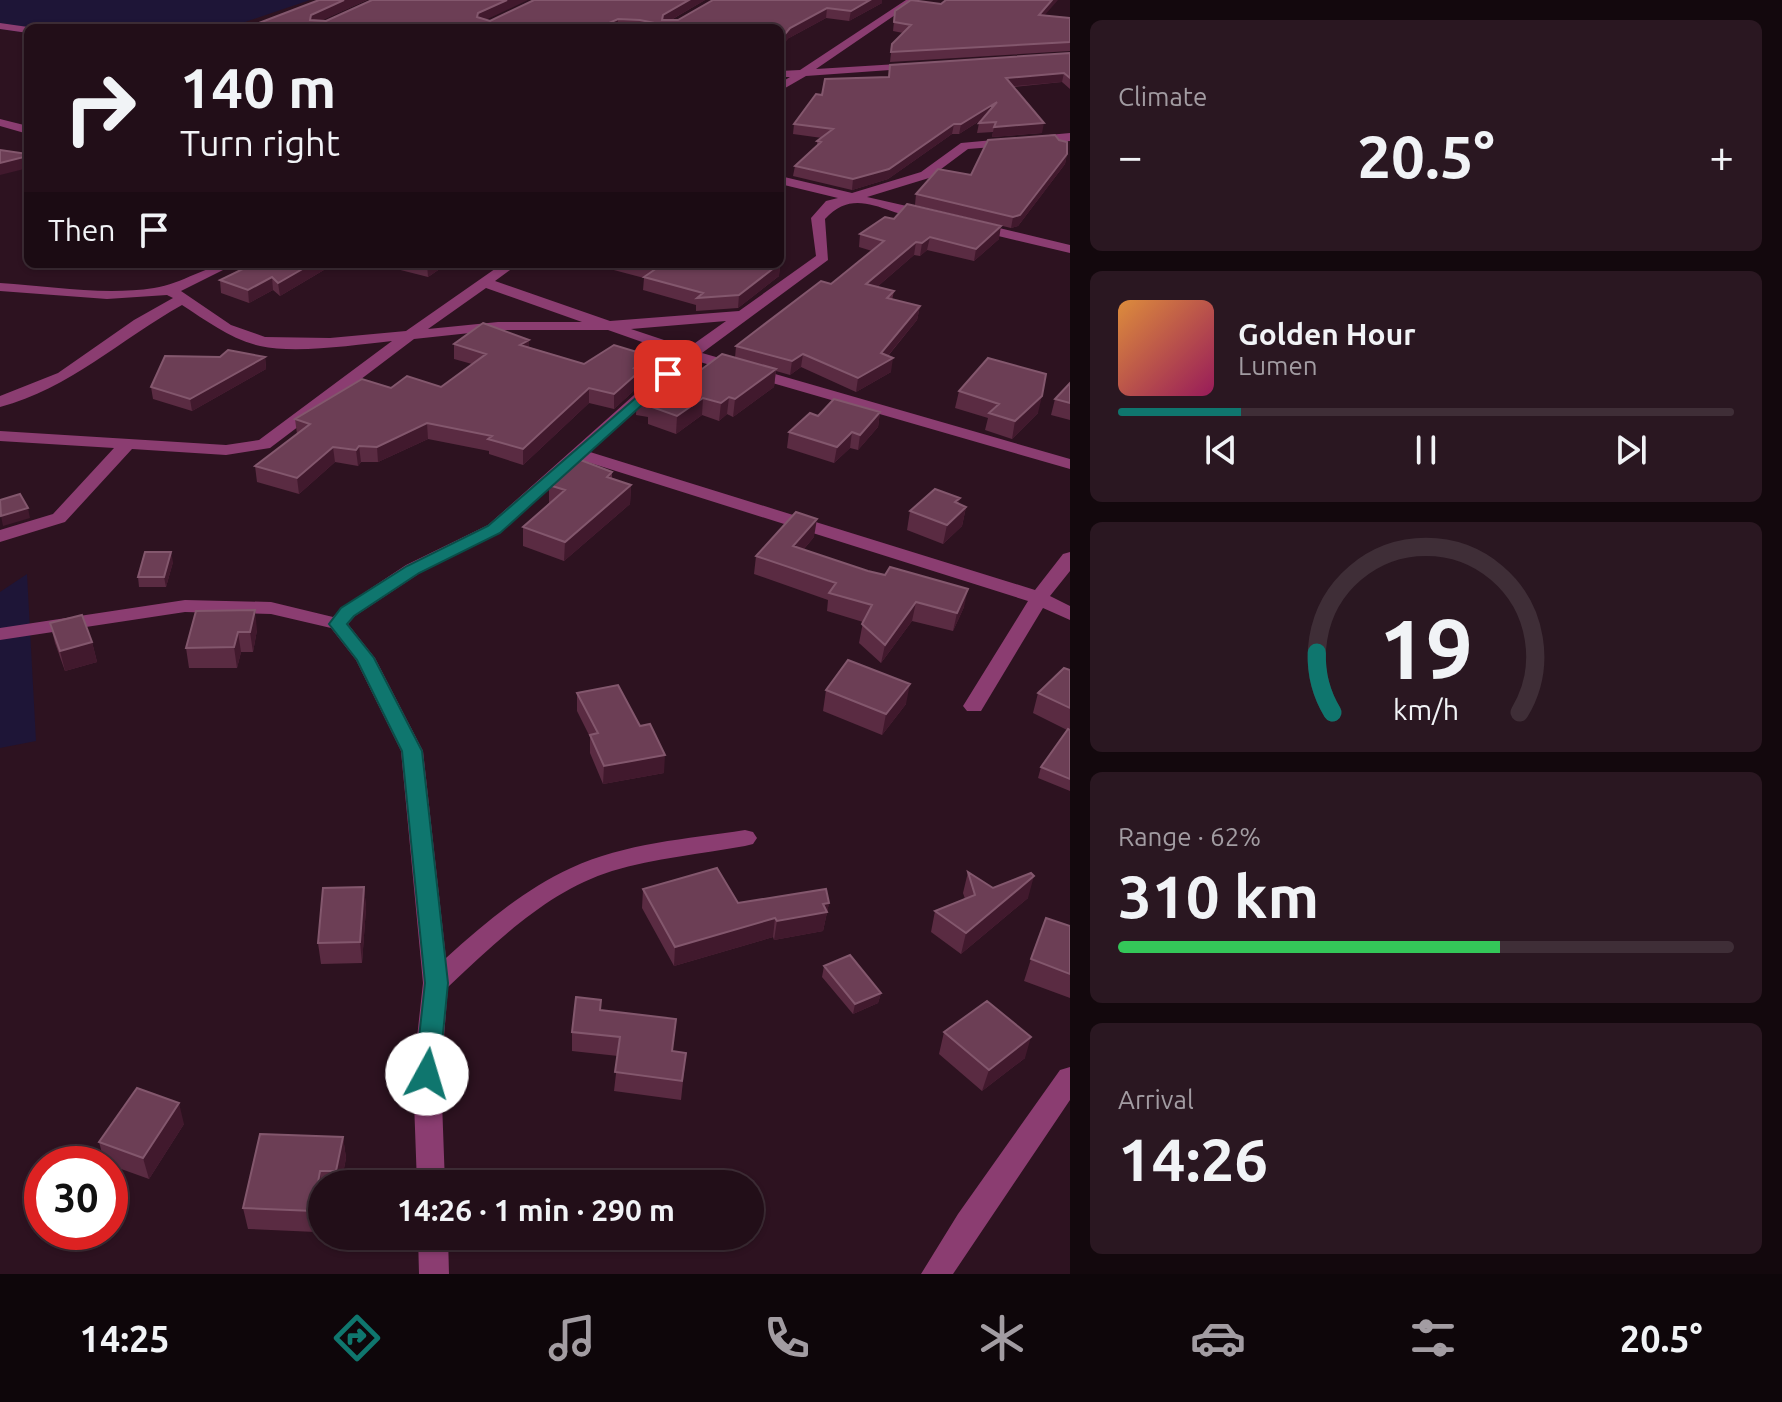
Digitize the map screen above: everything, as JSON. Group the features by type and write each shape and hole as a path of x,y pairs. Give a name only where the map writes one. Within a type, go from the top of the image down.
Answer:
{"street":[{"path":"784,86 912,0"},
{"path":"0,26 24,29"},
{"path":"784,74 924,65"},
{"path":"0,122 24,129"},
{"path":"338,624 348,612 413,569 494,529 690,354 823,257 818,218 831,204 925,175 965,146 1070,137"},
{"path":"14,139 24,138"},
{"path":"784,181 949,220"},
{"path":"964,224 1070,249"},
{"path":"0,402 64,376 195,281 220,268"},
{"path":"0,436 226,450 264,444 505,268"},
{"path":"483,282 690,354 1070,464"},
{"path":"0,287 176,295 226,328 263,342 330,343 498,326 608,326 745,315"},
{"path":"0,536 59,518 129,442"},
{"path":"579,454 1039,598 1070,614"},
{"path":"974,706 1039,598 1070,558"},
{"path":"0,634 185,606 271,608 338,624 365,658 412,751 436,983 427,1074 430,1170"},
{"path":"436,983 491,931 570,881 605,864 745,838"},
{"path":"936,1274 972,1215 1070,1078"},
{"path":"433,1250 434,1274"}],"shaded area":[{"path":"0,0 310,0 239,24 24,24 24,32 0,29"},
{"path":"27,574 36,741 0,748 0,592"}],"building":[{"path":"319,0 344,0 311,15 310,20 326,21 372,0 507,0 478,13 477,17 490,21 534,0 689,0 663,15 662,20 678,20 713,0 870,0 851,11 827,8 790,28 784,35 784,24 660,24 618,19 607,24 256,24"},
{"path":"911,0 941,4 946,0 1052,0 1039,15 1070,18 1070,42 891,52 892,44 911,25 894,22 895,11"},
{"path":"1070,53 1070,78 1064,73 1006,78 1044,123 994,127 996,122 979,123 997,102 961,124 954,124 889,169 853,179 795,166 821,142 817,141 833,129 794,124 816,94 822,95 825,79 889,77 890,65"},
{"path":"1055,135 1067,142 1067,154 1020,215 1013,217 916,194 938,169 971,175 988,140"},
{"path":"0,150 24,153 24,157 0,163"},
{"path":"907,204 1001,226 976,249 930,237 922,243 916,242 866,284 894,291 887,298 920,306 881,353 893,358 858,378 803,354 792,361 736,346 821,281 831,284 884,241 860,234 885,217 894,219"},
{"path":"245,268 304,268 278,283 272,277 248,290 220,280"},
{"path":"657,268 774,268 739,295 697,298 703,293 644,277"},
{"path":"483,323 529,340 520,345 584,364 614,345 650,356 634,368 641,370 614,394 589,388 523,449 488,439 492,436 427,423 377,447 359,446 356,450 333,447 297,478 255,466 310,424 295,419 362,379 391,388 407,376 441,387 486,354 454,344"},
{"path":"228,350 265,357 190,399 151,387 165,356 220,357"},
{"path":"722,354 776,369 735,399 729,397 721,403 703,398 677,416 649,406 656,401 637,397 663,374 686,381"},
{"path":"988,358 1046,374 1042,396 1015,421 989,413 999,404 959,391"},
{"path":"1070,383 1070,403 1055,399"},
{"path":"834,399 880,412 860,435 852,432 837,447 789,432 810,413 818,416"},
{"path":"578,459 612,472 607,477 631,485 565,542 523,527 565,490 549,485"},
{"path":"935,489 960,498 955,502 966,507 947,525 910,511"},
{"path":"20,494 28,508 1,516 0,500"},
{"path":"796,512 817,519 793,546 868,571 885,575 890,567 968,589 957,613 916,602 885,645 862,624 872,605 829,593 836,583 756,556"},
{"path":"145,552 171,552 164,577 138,577"},
{"path":"255,610 250,632 238,632 234,647 186,648 196,611"},
{"path":"82,615 92,642 60,651 50,623"},
{"path":"848,660 910,684 886,714 826,690"},
{"path":"1064,668 1070,670 1070,708 1038,693"},
{"path":"618,685 640,726 650,724 665,755 604,766 590,735 598,733 577,693"},
{"path":"1070,730 1070,779 1041,767"},
{"path":"717,868 738,903 826,889 829,903 823,904 827,912 777,921 775,918 675,947 643,889"},
{"path":"968,872 993,888 1031,873 1034,876 966,933 935,911 975,895"},
{"path":"364,887 360,942 318,943 323,888"},
{"path":"1046,918 1070,926 1070,974 1031,959"},
{"path":"850,955 881,993 855,1004 824,966"},
{"path":"576,997 601,1000 600,1010 676,1019 672,1051 686,1053 682,1081 615,1072 620,1037 572,1032"},
{"path":"987,1001 1031,1037 989,1070 944,1032"},
{"path":"137,1088 179,1103 143,1158 128,1153 128,1146 110,1146 99,1142"},
{"path":"260,1134 343,1137 336,1170 308,1170 308,1211 243,1208"}],"route":[{"path":"427,1074 436,983 412,751 365,658 338,624 348,612 413,569 494,529 668,374"}]}
